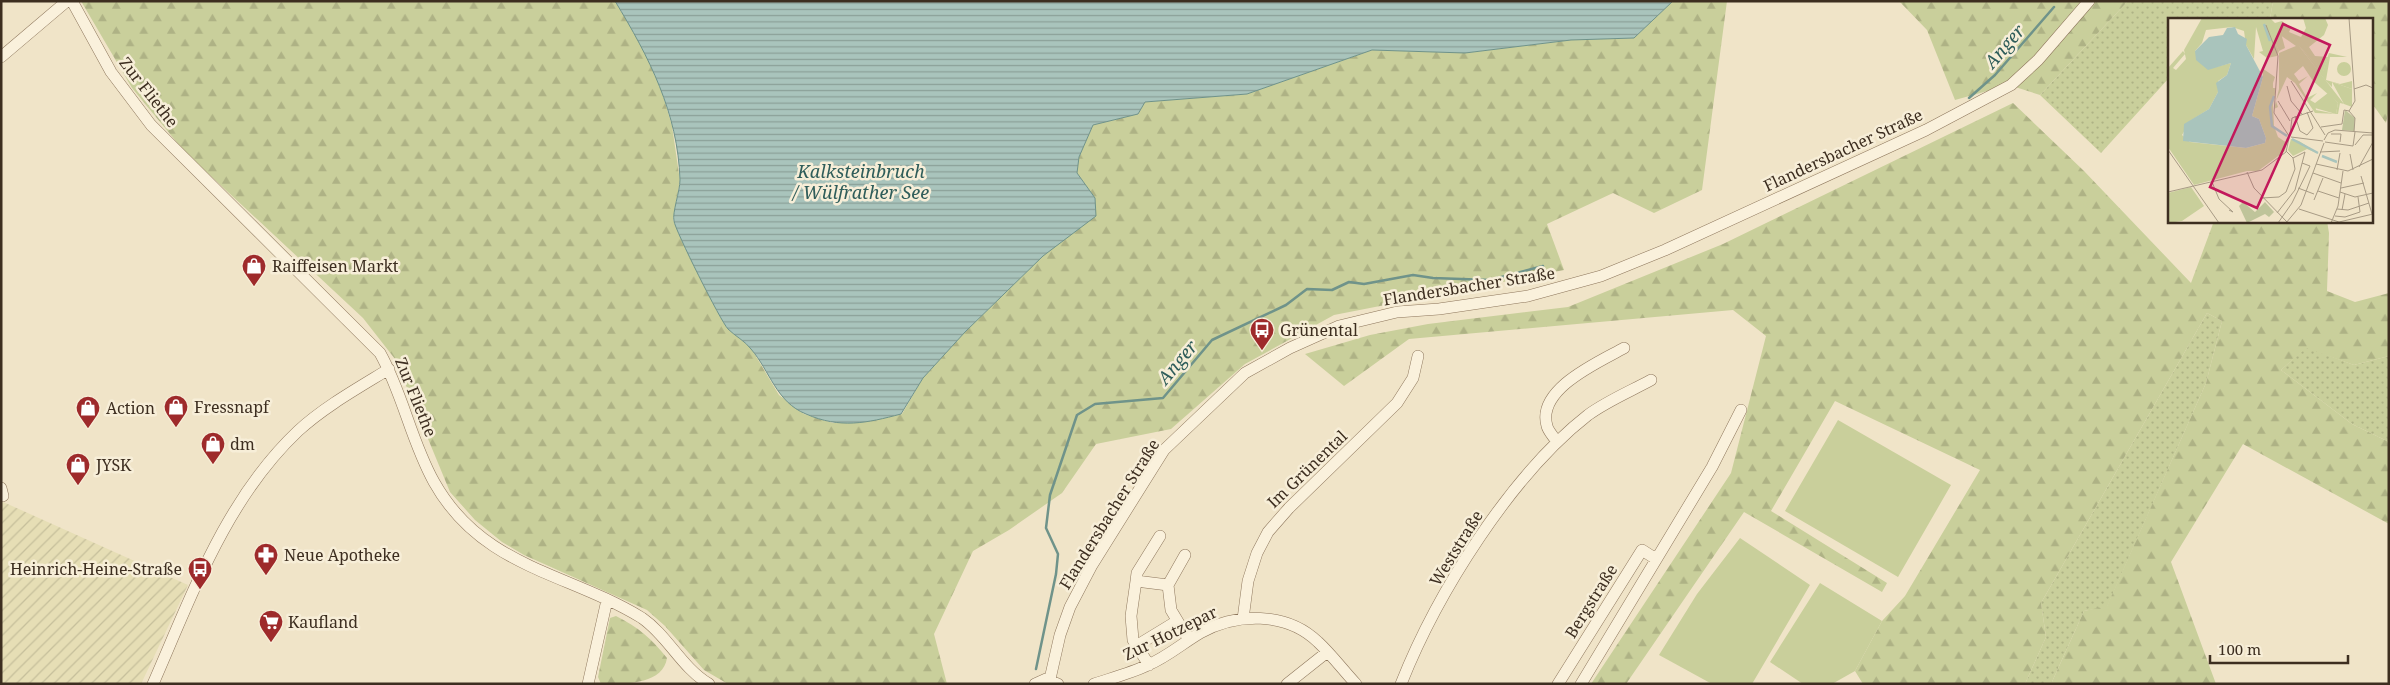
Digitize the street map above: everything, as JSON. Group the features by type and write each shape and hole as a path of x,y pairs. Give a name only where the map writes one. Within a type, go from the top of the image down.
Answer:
{"street":[{"path":"1,57 67,1"},
{"name":"Zur Fliethe","path":"72,1 111,72 151,125 380,353 389,369 427,469 445,499 468,525 514,560 631,611 654,626 690,670 708,684"},
{"name":"Flandersbacher Straße","path":"1054,681 1060,635 1070,607 1092,565 1164,450 1245,374 1295,345 1339,326 1397,312 1439,309 1528,296 1601,276 1674,246 1931,127 2011,85 2038,60 2089,1"},
{"path":"1557,442 1546,426 1546,409 1554,394 1574,377 1624,348"},
{"name":"Im Grünental","path":"1243,619 1248,581 1257,553 1268,532 1289,508 1397,403 1413,378 1418,356"},
{"path":"153,684 183,614 220,537 260,472 299,430 389,369"},
{"name":"Weststraße","path":"1401,684 1430,621 1491,520 1557,442 1590,414 1652,380"},
{"name":"Bergstraße","path":"1581,684 1712,467 1741,410"},
{"path":"1149,665 1133,640 1131,616 1137,573 1160,536"},
{"name":"Bergstraße","path":"1558,684 1642,550 1656,559"},
{"path":"1185,555 1168,585 1171,610 1189,640"},
{"path":"1136,581 1168,585"},
{"path":"588,684 607,600"},
{"name":"Zur Hotzepar","path":"1094,684 1149,665 1189,640 1219,625 1243,619 1269,619 1292,626 1318,642 1356,684"},
{"path":"1136,646 1177,621"},
{"path":"1288,684 1326,652"},
{"path":"1035,684 1043,679 1054,681"}],"shaded area":[{"path":"1,501 188,585 141,684 1,684"}],"green space":[{"path":"81,1 615,1 642,45 660,85 672,126 680,181 673,220 727,328 751,348 779,395 804,414 833,423 902,414 923,378 965,332 1043,256 1068,236 1095,198 1077,173 1079,157 1093,125 1138,114 1145,102 1247,94 1372,50 1465,53 1571,40 1634,38 1673,1 1727,1 1702,190 1654,213 1613,193 1547,224 1564,270 1334,315 1245,364 1171,429 1096,444 1062,493 1009,530 973,551 934,634 947,684 728,684 704,670 665,626 647,610 524,555 502,542 475,520 450,492 395,359 363,318 184,151 132,88"},
{"path":"1899,1 2128,1 2040,95 2009,85 1955,100 1927,30"},
{"path":"2128,1 2273,1 2270,18 2168,18 2168,79 2101,153 2040,95"},
{"path":"2273,1 2389,1 2389,109 2386,123 2372,103 2372,18 2270,18"},
{"path":"2013,103 2084,171 2191,283 2214,222 2327,222 2329,233 2327,291 2355,302 2389,293 2389,356 2354,365 2306,348 2281,370 2352,424 2389,442 2389,524 2243,444 2171,562 2216,684 2051,684 2084,611 2107,606 2206,383 2222,321 2207,313 2041,603 2046,637 2025,684 1863,684 1855,671 1882,621 1905,596 1980,470 1835,401 1771,511 1887,583 1882,592 1744,512 1626,684 1591,684 1731,473 1766,336 1733,310 1409,339 1344,386 1305,354 1370,335 1428,324 1568,307 1723,244"},
{"path":"2207,313 2222,321 2206,383 2107,607 2084,611 2051,684 2025,684 2046,637 2041,603"},
{"path":"2306,347 2354,365 2389,356 2389,442 2352,424 2281,370"},
{"path":"1838,420 1951,485 1898,577 1785,511"},
{"path":"1740,538 1810,585 1752,684 1712,684 1659,655 1697,594"},
{"path":"1820,583 1882,621 1855,671 1832,684 1803,684 1770,662"},
{"path":"616,616 644,634 667,658 664,667 658,673 650,678 631,683 601,684 598,677 610,618"}],"water":[{"name":"Kalksteinbruch / Wülfrather See","path":"615,1 1673,1 1634,38 1571,40 1465,53 1372,50 1247,94 1145,102 1138,114 1093,125 1079,157 1077,173 1095,198 1096,216 1043,256 965,332 923,378 901,414 865,422 842,423 818,419 796,409 787,402 758,358 746,343 728,329 717,310 674,221 680,180 678,155 668,109 650,65"}],"waterway":[{"name":"Anger","path":"1969,98 1995,75 2054,7"},
{"name":"Anger","path":"1036,669 1056,574 1058,554 1046,528 1050,495 1077,415 1095,404 1163,398 1212,340 1286,305 1307,289 1332,290 1349,282 1364,284 1413,275 1433,278 1490,280 1543,266"}],"place":[{"name":"Raiffeisen Markt","path":"254,287"},
{"name":"Grünental","path":"1262,351"},
{"name":"Fressnapf","path":"176,428"},
{"name":"Action","path":"88,429"},
{"name":"dm","path":"213,465"},
{"name":"JYSK","path":"78,486"},
{"name":"Neue Apotheke","path":"266,576"},
{"name":"Heinrich-Heine-Straße","path":"200,590"},
{"name":"Kaufland","path":"271,643"}]}
